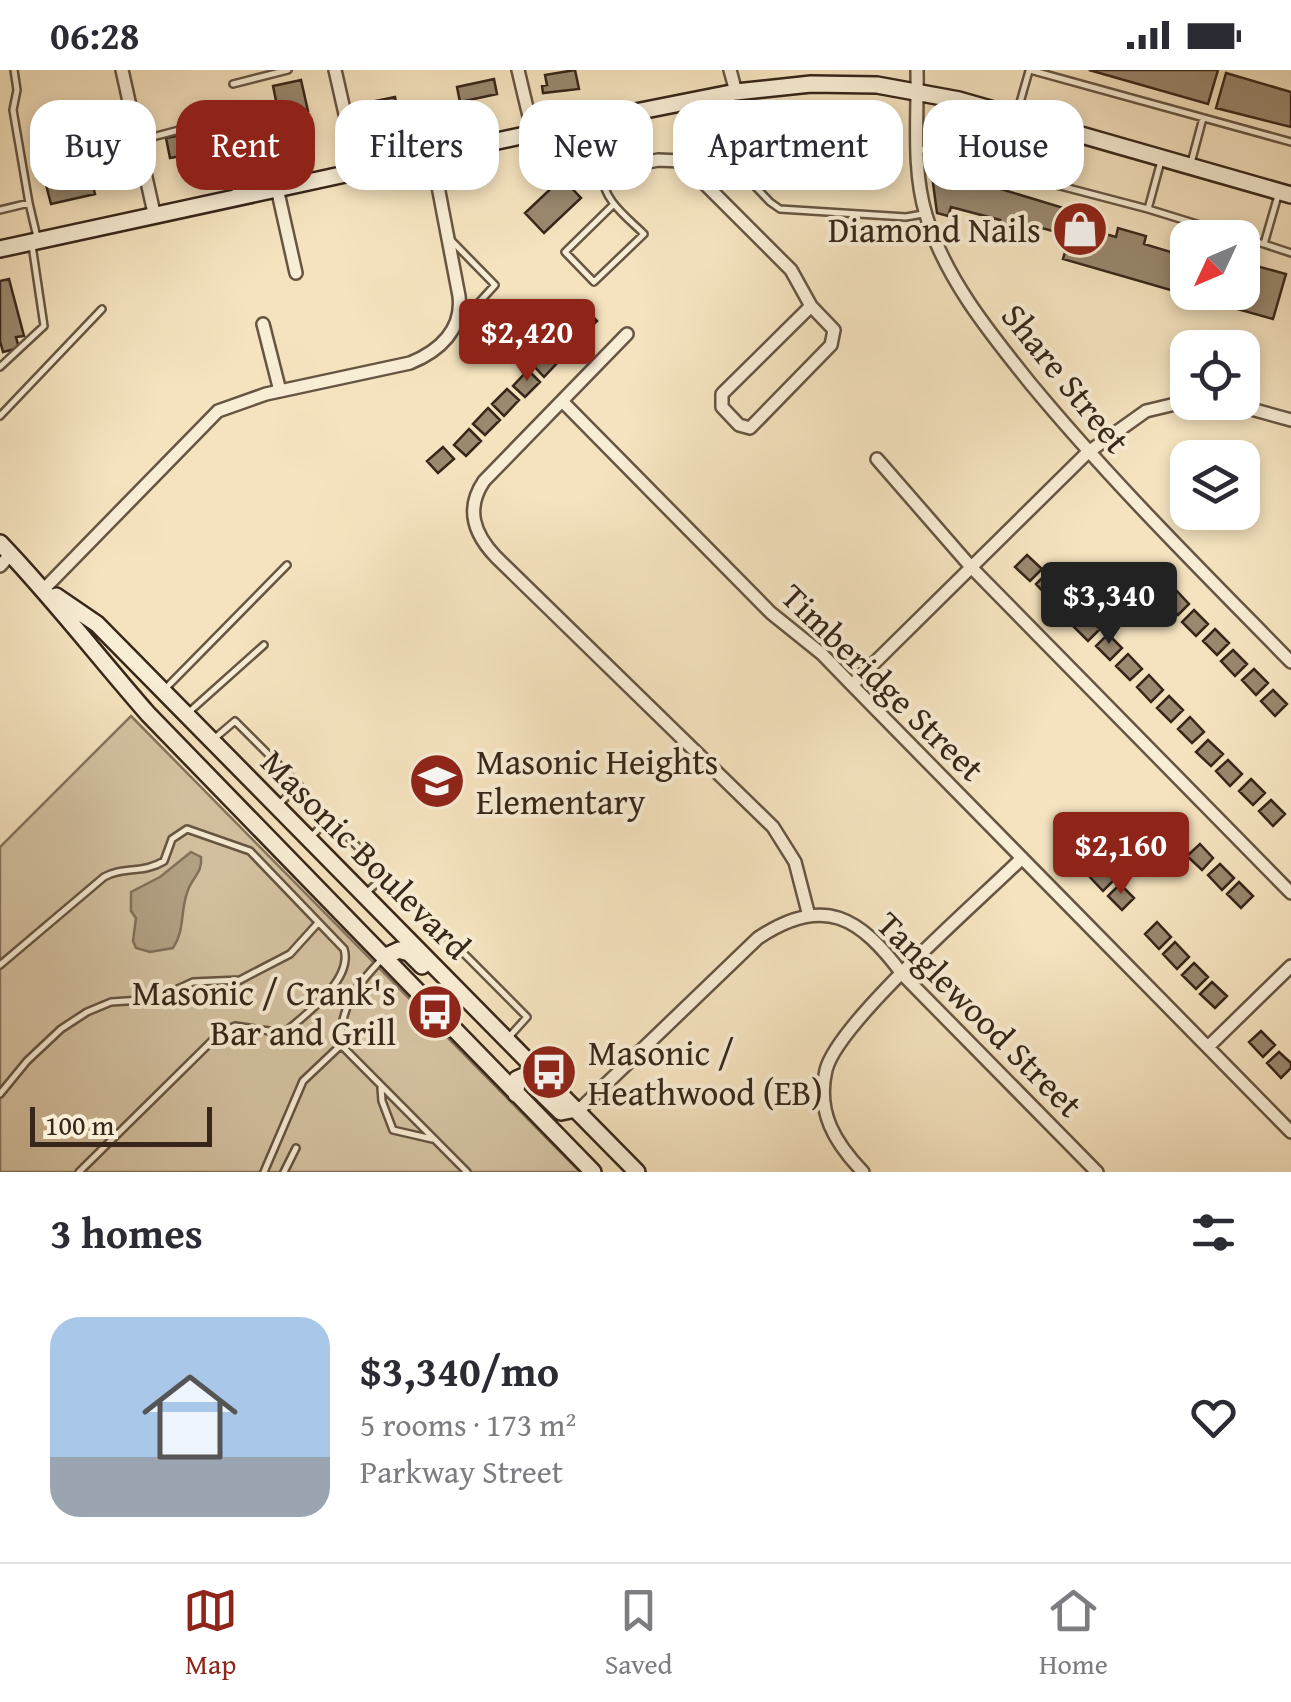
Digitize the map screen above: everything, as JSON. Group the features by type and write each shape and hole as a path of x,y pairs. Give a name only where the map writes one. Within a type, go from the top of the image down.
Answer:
{"main road":[{"path":"694,100 812,77 918,91 953,100"},
{"path":"1084,135 1285,193"},
{"path":"0,248 267,190"},
{"name":"Masonic Boulevard","path":"4,554 44,588 97,624 637,1172"},
{"name":"Masonic Boulevard","path":"44,588 80,638 148,714 593,1172"},
{"path":"148,714 151,701 164,690"},
{"path":"209,778 206,754 212,740"},
{"path":"235,806 254,814 277,806"},
{"path":"384,957 399,950 409,953 451,994 490,1022"},
{"path":"516,1094 516,1082 524,1076 561,1112 577,1110"}],"street":[{"path":"122,70 129,100"},
{"path":"334,70 341,100"},
{"path":"518,70 525,100"},
{"path":"730,70 736,92"},
{"name":"Share Street","path":"917,70 919,186 926,213 955,280 992,336 1088,452 1291,662"},
{"path":"653,161 682,161 792,270 811,306 834,330 831,346 750,428 739,424 722,407 722,394 811,306"},
{"path":"149,190 154,214"},
{"path":"276,190 296,273"},
{"path":"44,588 208,419 228,406 420,359 450,335 459,317 460,296 439,190"},
{"path":"263,324 280,391"},
{"path":"577,1110 758,938 787,922 809,916 794,862 773,827 675,735 479,537 473,519 477,491 627,334"},
{"name":"Timberidge Street","path":"562,401 771,613 822,654 1291,1132"},
{"path":"852,685 1088,452 1146,410 1170,405"},
{"path":"1260,411 1291,420"},
{"path":"877,459 971,567 1291,894"},
{"path":"863,1172 829,1127 823,1097 826,1068 841,1038 1022,858"},
{"name":"Tanglewood Street","path":"809,916 838,919 865,930 877,940 903,975 1097,1172"},
{"path":"1208,1047 1291,966"}],"lane":[{"path":"0,367 44,326 30,202 13,110 17,90 14,70"},
{"path":"233,84 288,70"},
{"path":"1021,100 1030,70 1291,142"},
{"path":"1190,166 1203,118"},
{"path":"156,135 222,122 236,197"},
{"path":"918,148 923,149"},
{"path":"1148,209 1162,158"},
{"path":"606,190 614,204 644,234 594,282 565,252 614,204"},
{"path":"759,190 780,208 906,217 926,213"},
{"path":"1076,190 1184,220"},
{"path":"1264,244 1285,193"},
{"path":"0,210 30,202"},
{"path":"448,237 494,286 473,309 459,317"},
{"path":"1260,243 1291,253"},
{"path":"0,416 102,309"},
{"path":"164,690 287,565"},
{"path":"186,714 264,645"},
{"path":"212,740 235,721 299,785 277,806"},
{"path":"309,839 329,818 527,1016 506,1039"},
{"path":"0,965 115,870 144,871 164,861 172,839 187,830 250,850 338,941 347,958 341,974 322,998 283,1034 235,1026 222,1032 79,1172"},
{"path":"365,895 386,875"},
{"path":"0,1094 26,1061 61,1029 87,1012 111,1002 156,999 193,982 240,980 290,954 318,923"},
{"path":"384,957 349,997 340,1026 341,1045 467,1172"},
{"path":"264,1172 304,1081 341,1045"},
{"path":"381,1085 382,1102 393,1130 435,1140"},
{"path":"284,1172 296,1148"}],"shaded area":[{"path":"131,716 580,1172 0,1172 0,847"},
{"path":"191,852 201,857 201,863 187,893 173,948 150,952 136,948 131,892 160,877"}],"building":[{"path":"575,70 579,89 543,93 542,86 547,85 545,75"},
{"path":"1089,70 1218,70 1208,104"},
{"path":"1226,73 1291,92 1291,127 1216,108"},
{"path":"494,79 497,94 460,100 457,87"},
{"path":"301,80 306,100 276,100 273,86"},
{"path":"176,136 176,157 170,158 166,138"},
{"path":"47,190 94,190 95,194 51,204"},
{"path":"549,190 573,190 581,198 544,233 525,213"},
{"path":"934,190 1004,190 1067,209 1060,233 1027,224 1025,231 951,207 948,216 937,213"},
{"path":"1073,225 1116,237 1118,228 1146,236 1144,244 1170,252 1170,290 1063,259"},
{"path":"1260,267 1286,274 1273,319 1241,310 1260,310"},
{"path":"9,279 24,336 16,337 19,348 3,352 0,281"},
{"path":"586,309 597,321 582,336 571,325"},
{"path":"566,329 578,340 563,356 551,344"},
{"path":"548,350 559,361 544,377 533,365"},
{"path":"528,370 540,382 525,397 513,386"},
{"path":"507,389 519,400 504,416 492,404"},
{"path":"488,408 500,420 485,435 473,424"},
{"path":"469,429 481,441 466,456 454,445"},
{"path":"443,447 454,459 438,473 427,461"},
{"path":"1027,555 1042,569 1030,581 1015,567"},
{"path":"1048,572 1062,587 1050,599 1036,584"},
{"path":"1175,589 1189,604 1178,615 1163,601"},
{"path":"1066,595 1080,609 1068,621 1054,606"},
{"path":"1194,610 1208,624 1196,636 1182,622"},
{"path":"1086,615 1100,629 1088,641 1074,627"},
{"path":"1215,629 1229,643 1217,655 1203,641"},
{"path":"1108,634 1122,648 1110,660 1096,646"},
{"path":"1233,650 1247,664 1235,676 1221,661"},
{"path":"1128,654 1142,669 1130,680 1116,666"},
{"path":"1254,669 1268,683 1256,695 1242,680"},
{"path":"1149,675 1163,690 1151,702 1137,687"},
{"path":"1273,690 1287,704 1275,716 1261,701"},
{"path":"1169,696 1183,710 1171,722 1157,708"},
{"path":"1190,717 1204,732 1192,743 1178,729"},
{"path":"1208,740 1223,754 1211,766 1196,752"},
{"path":"1228,760 1242,774 1230,786 1216,771"},
{"path":"1251,779 1265,793 1253,805 1239,791"},
{"path":"1271,800 1285,814 1273,826 1259,811"},
{"path":"1200,844 1213,858 1202,870 1187,856"},
{"path":"1101,864 1115,879 1103,891 1089,876"},
{"path":"1220,864 1234,878 1222,890 1208,875"},
{"path":"1239,882 1253,896 1241,908 1227,894"},
{"path":"1120,884 1134,898 1122,910 1108,896"},
{"path":"1157,922 1171,937 1159,949 1145,934"},
{"path":"1175,942 1189,957 1177,969 1163,954"},
{"path":"1194,963 1208,977 1196,989 1182,975"},
{"path":"1212,982 1227,996 1215,1008 1200,994"},
{"path":"1261,1031 1275,1045 1263,1057 1249,1042"},
{"path":"1279,1052 1291,1063 1281,1078 1267,1063"}],"place":[{"name":"Diamond Nails","path":"1080,229"},
{"name":"Masonic Heights Elementary","path":"437,781"},
{"name":"Masonic / Crank's Bar and Grill","path":"435,1012"},
{"name":"Masonic / Heathwood (EB)","path":"549,1072"}]}
